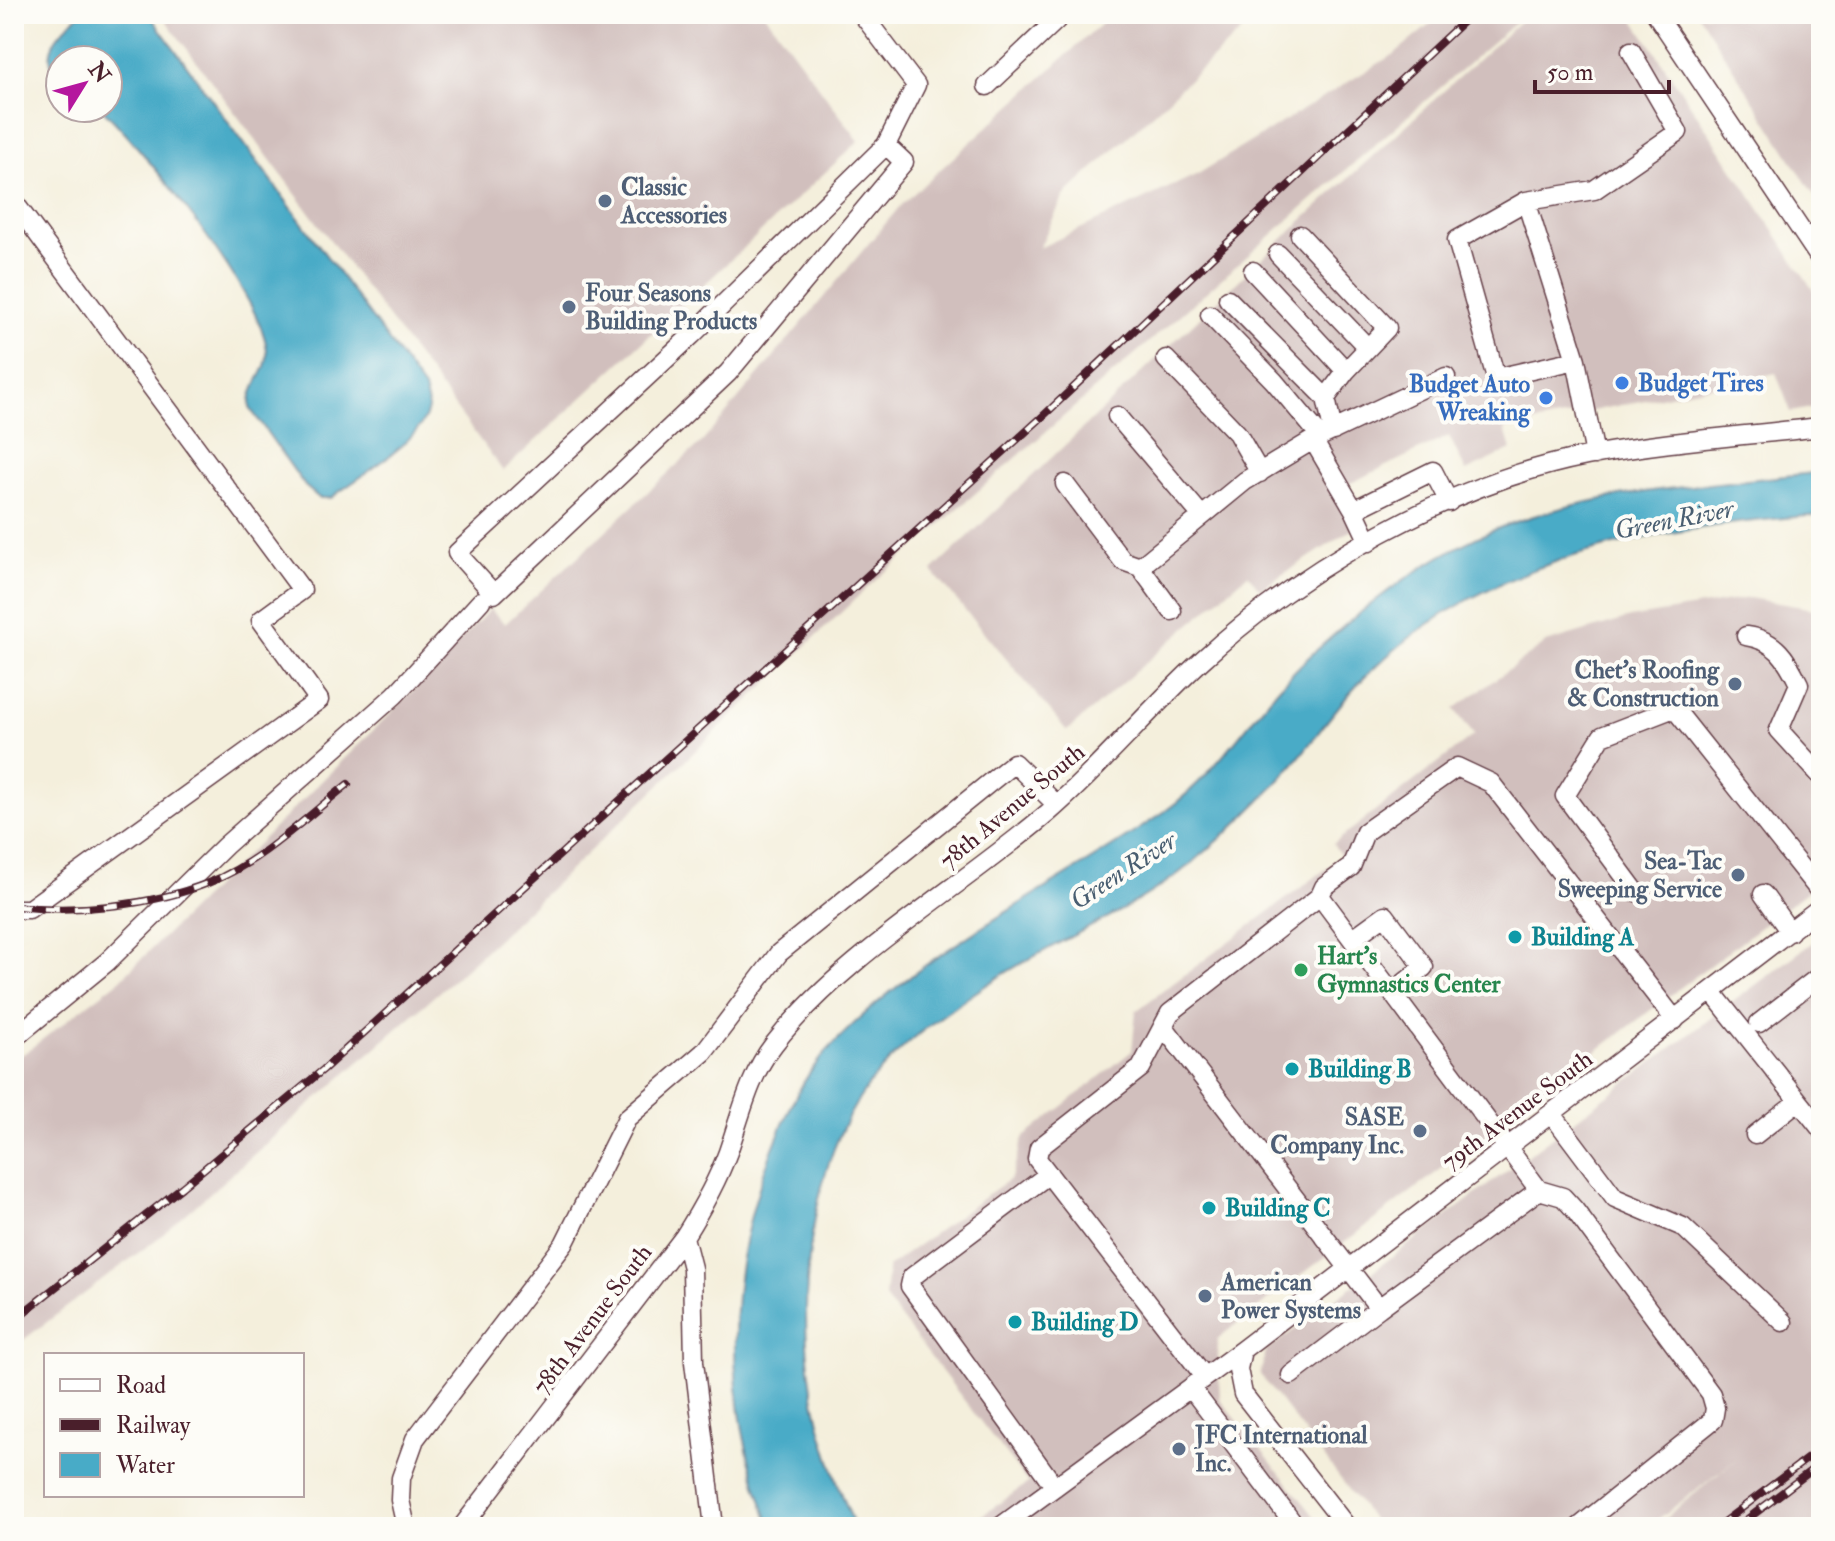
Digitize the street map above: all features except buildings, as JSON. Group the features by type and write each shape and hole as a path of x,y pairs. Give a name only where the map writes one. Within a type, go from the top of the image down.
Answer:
{"street":[{"path":"862,14 916,85 886,145 692,335 457,553 494,594 728,373 904,162 886,145"},
{"path":"987,86 1063,14"},
{"path":"1656,14 1821,260"},
{"path":"1576,360 1496,378 1457,240 1526,201 1594,190 1678,132 1631,51"},
{"path":"1526,201 1576,360 1595,455"},
{"path":"14,202 302,590 261,620 319,700 32,907 14,909"},
{"path":"1300,235 1387,328 1346,371 1326,398 1322,436"},
{"path":"1278,254 1368,348"},
{"path":"1253,271 1346,371"},
{"path":"1228,299 1326,398"},
{"path":"1210,315 1322,436 1369,542"},
{"path":"1166,359 1237,433 1260,473"},
{"path":"1140,567 1201,515 1260,473 1322,436 1446,377"},
{"path":"1117,416 1201,515"},
{"name":"78th Avenue South","path":"462,1527 684,1237 709,1195 757,1068 773,1045 849,969 1056,804 1212,652 1278,600 1369,542 1449,502 1523,473 1595,455 1821,427"},
{"path":"1354,510 1433,471 1449,502"},
{"path":"1065,484 1123,561 1140,567 1172,611"},
{"path":"14,1038 107,962 225,846 395,695 481,601"},
{"path":"1746,636 1760,637 1785,654 1799,684 1779,730 1821,776"},
{"path":"1636,892 1565,796 1602,736 1674,708 1821,893"},
{"path":"406,1527 400,1500 401,1478 415,1439 564,1244 627,1118 704,1052 779,953 1014,763 1056,804"},
{"path":"1296,1527 1198,1382 1037,1159 1039,1148 1141,1068 1170,1013 1320,896 1324,887 1351,867 1365,832 1457,767 1491,783 1675,1020"},
{"path":"1763,894 1790,932"},
{"path":"1320,896 1539,1190 1563,1197 1574,1209 1711,1394 1715,1408 1713,1420 1579,1527"},
{"name":"79th Avenue South","path":"1000,1527 1242,1350 1821,907"},
{"path":"1352,939 1385,915 1424,967 1392,993"},
{"path":"1759,1023 1821,975"},
{"path":"1712,992 1808,1107 1821,1129"},
{"path":"1164,1027 1379,1308"},
{"path":"1755,1135 1808,1107"},
{"path":"1552,1114 1615,1198 1683,1227 1783,1322"},
{"path":"1049,1174 912,1277 910,1286 1055,1487"},
{"path":"1291,1375 1539,1190"},
{"path":"684,1237 692,1268 694,1362 711,1526"},
{"path":"1242,1350 1238,1369 1243,1394 1347,1527"}],"shaded area":[{"path":"161,14 765,14 859,141 503,471"},
{"path":"1112,14 1260,14 1064,196 1039,248 1198,174 1394,54 1443,14 1525,14 868,587 474,961 162,1235 14,1347 14,1061 120,980 422,682 490,609 505,624 703,441 901,205"},
{"path":"1528,14 1630,14 1821,302 1821,406 1791,412 1776,373 1505,429 1511,450 1466,471 1449,436 1338,489 1355,528 1260,589 1248,574 1067,731 932,571 1306,217"},
{"path":"1698,14 1821,14 1821,206"},
{"path":"1749,598 1814,609 1821,619 1821,881 1217,1339 1220,1399 1323,1527 966,1527 1028,1483 885,1298 888,1267 1011,1178 1023,1138 1132,1051 1136,1011 1342,857 1333,844 1474,735 1454,709 1546,643 1630,618"},
{"path":"1821,936 1821,1527 1654,1527 1738,1458 1648,1527 1378,1527 1260,1375 1266,1351"}],"water":[{"path":"80,14 149,14 424,389 428,408 415,432 387,458 331,498 319,498 305,486 250,408 267,351 260,327 245,296 198,224 116,124 124,124 124,44 54,44"},
{"name":"Green River","path":"1821,472 1821,515 1699,528 1579,554 1521,575 1466,601 1414,634 1346,697 1267,794 1192,863 1144,897 991,982 941,1016 881,1070 848,1117 833,1153 821,1191 808,1272 806,1313 812,1389 829,1459 855,1527 771,1527 743,1432 735,1337 738,1289 745,1242 773,1148 802,1085 826,1052 863,1015 945,952 1164,812 1204,777 1309,657 1400,582 1450,551 1504,526 1582,503 1661,490"}],"railway":[{"path":"14,1320 324,1069 1041,418 1471,14"},
{"path":"14,906 62,909 112,906 162,897 208,883 264,852 348,784"},
{"path":"1717,1527 1821,1448"},
{"path":"1737,1527 1821,1463"}],"place":[{"name":"Classic Accessories","path":"605,201"},
{"name":"Four Seasons Building Products","path":"569,307"},
{"name":"Budget Tires","path":"1622,383"},
{"name":"Budget Auto Wreaking","path":"1546,398"},
{"name":"Chet's Roofing & Construction","path":"1735,684"},
{"name":"Sea-Tac Sweeping Service","path":"1738,875"},
{"name":"Building A","path":"1515,937"},
{"name":"Hart's Gymnastics Center","path":"1301,970"},
{"name":"Building B","path":"1292,1069"},
{"name":"SASE Company Inc.","path":"1420,1131"},
{"name":"Building C","path":"1209,1208"},
{"name":"American Power Systems","path":"1205,1296"},
{"name":"Building D","path":"1015,1322"},
{"name":"JFC International Inc.","path":"1179,1449"}]}
